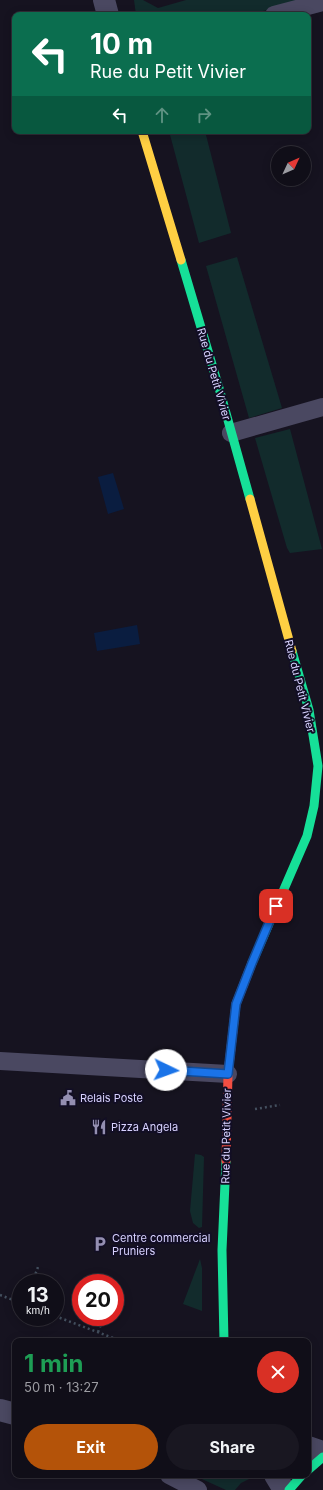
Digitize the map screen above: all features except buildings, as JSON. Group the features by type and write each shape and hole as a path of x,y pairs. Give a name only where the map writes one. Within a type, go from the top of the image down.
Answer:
{"street":[{"path":"104,0 107,12"},
{"name":"Rue du Petit Vivier","path":"143,134 231,434 309,710 318,766 314,806 307,836 252,963 236,1004 228,1074 227,1141 222,1250 224,1338"},
{"path":"0,1410 12,1413"},
{"path":"311,1448 323,1452"},
{"path":"311,1467 323,1457"},
{"path":"277,1478 284,1490"},
{"path":"289,1490 299,1478"}],"lane":[{"path":"285,12 323,2"},
{"path":"231,434 323,407"},
{"path":"0,1061 228,1074"},
{"path":"175,1478 198,1490"}],"path":[{"path":"248,1110 280,1105"},
{"path":"35,1274 38,1267"},
{"path":"0,1295 12,1300"},
{"path":"64,1319 113,1338"},
{"path":"98,1332 100,1326"}],"green space":[{"path":"134,0 143,0 158,8 186,0 298,0 295,3 259,12 136,12"},
{"path":"170,134 206,134 231,233 199,243"},
{"path":"237,257 282,408 249,418 206,266"},
{"path":"290,429 322,549 290,553 287,548 255,438"},
{"path":"195,1154 204,1157 202,1227 199,1228 193,1223 190,1211"},
{"path":"200,1259 202,1268 202,1311 183,1304"},
{"path":"200,1478 249,1478 241,1483 235,1490 226,1490"}],"water":[{"path":"113,473 124,509 108,514 98,477"},
{"path":"137,625 140,644 97,651 94,633"}],"traffic: fast":[{"path":"181,260 250,499"},
{"path":"252,963 307,836 314,806 318,766 309,710 292,651"},
{"path":"224,1338 222,1250 226,1161"},
{"path":"311,1467 323,1457"},
{"path":"289,1490 299,1478"}],"traffic: slow":[{"path":"143,134 181,260"},
{"path":"250,499 292,651"}],"traffic: jam":[{"path":"226,1161 228,1074 236,1004 252,963"}],"place":[{"name":"Relais Poste","path":"68,1098"},
{"name":"Pizza Angela","path":"99,1127"},
{"name":"Centre commercial Pruniers","path":"100,1244"}],"route":[{"path":"166,1070 228,1074 236,1004 276,906"}]}
